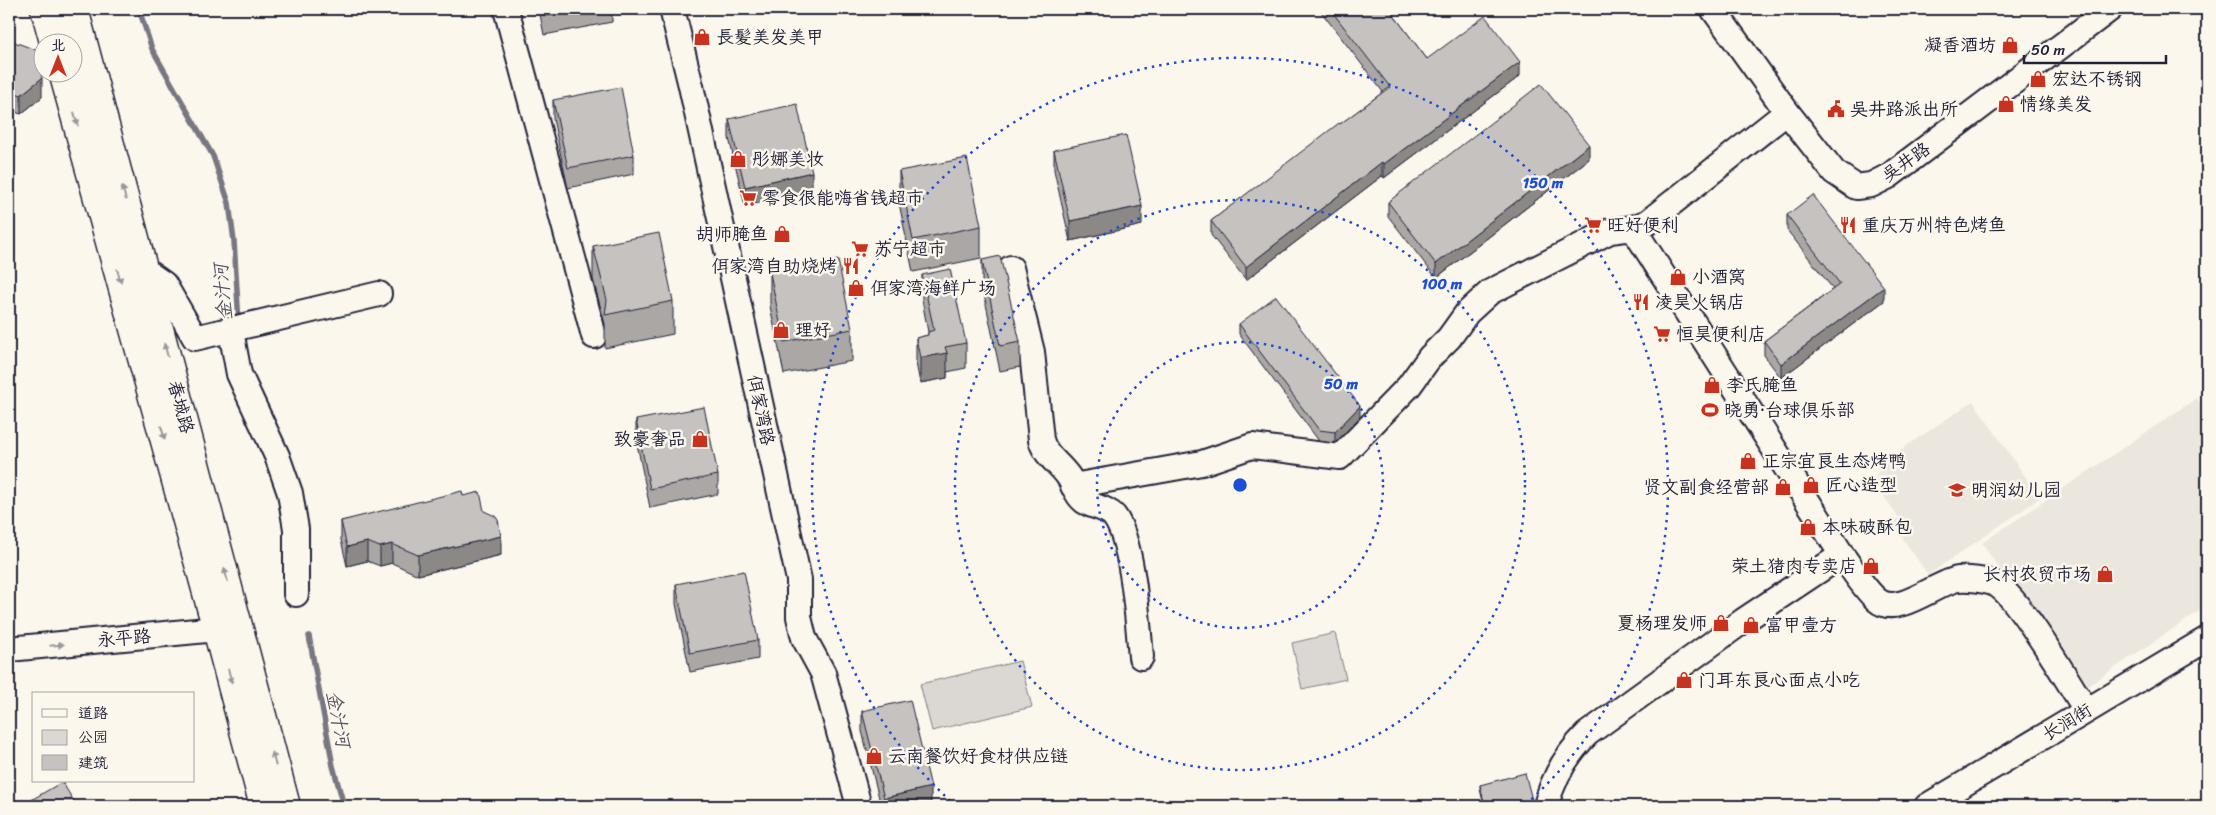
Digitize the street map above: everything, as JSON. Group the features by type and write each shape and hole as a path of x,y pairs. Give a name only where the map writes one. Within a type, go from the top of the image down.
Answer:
{"main road":[{"path":"45,9 51,32"},
{"name":"春城路","path":"74,9 144,270 228,625 264,806"},
{"name":"春城路","path":"66,82 228,625 286,806"}],"street":[{"path":"506,9 594,336"},
{"name":"佴家湾路","path":"672,9 691,86 799,580 799,617 804,638 823,673 858,806"},
{"name":"吴井路","path":"1714,9 1786,112 1834,172 1856,187 1871,185 1889,176 2110,9"},
{"path":"1073,486 1202,462 1252,446 1340,457 1409,386 1430,357 1449,338 1467,313 1490,292 1610,231 1633,228 1648,222 1786,112"},
{"path":"1633,228 1842,555 1878,601 1888,606 1900,605 1958,579 1980,580 1995,584 2009,594 2086,710"},
{"path":"1011,268 1032,352 1041,440 1044,452 1068,476 1077,496 1114,515 1127,549 1132,575 1141,657"},
{"path":"144,270 164,284 196,338 379,294"},
{"path":"239,329 239,374 277,456 290,493 296,529 296,594"},
{"path":"1546,806 1550,788 1559,768 1573,748 1587,734 1742,621 1842,555"},
{"name":"永平路","path":"9,649 228,625"},
{"name":"长润街","path":"1927,806 2207,639"}],"shaded area":[{"name":"长村农贸市场","path":"2197,398 2207,414 2207,606 2082,690 1982,543"},
{"name":"明润幼儿园","path":"1973,401 2040,498 1928,575 1892,523 1899,518 1874,482 1881,463"}],"green space":[{"path":"1335,633 1346,679 1302,689 1292,643"},
{"path":"1020,661 1032,707 932,731 920,684"}],"building":[{"path":"543,9 581,9 544,16"},
{"path":"1330,9 1389,9 1427,59 1485,16 1520,62 1384,164 1382,162 1246,267 1211,221 1339,123 1390,87"},
{"path":"9,40 32,49 32,82 37,82 21,95 9,90"},
{"path":"1541,84 1589,145 1436,264 1388,202"},
{"path":"621,87 634,155 568,168 553,100"},
{"path":"797,104 812,172 745,187 729,119"},
{"path":"1126,135 1142,206 1070,221 1054,150"},
{"path":"967,158 981,226 913,240 899,171"},
{"path":"1813,195 1884,287 1781,364 1764,341 1840,284 1787,215"},
{"path":"659,233 673,301 605,315 607,300 593,246"},
{"path":"1000,256 1020,342 1000,346 982,260"},
{"path":"838,260 852,329 784,342 770,273"},
{"path":"950,269 966,343 945,347 947,353 920,358 916,338 928,335 928,332 934,330 922,275"},
{"path":"1276,296 1360,406 1335,432 1319,430 1239,324"},
{"path":"704,407 718,475 650,489 636,420"},
{"path":"462,491 463,496 480,492 484,511 495,516 498,520 501,536 418,555 392,544 380,547 367,542 347,547 341,521"},
{"path":"744,571 758,640 690,653 676,584"},
{"path":"910,700 931,787 884,798 862,711"},
{"path":"1525,773 1532,800 1507,806 1485,806 1480,785"},
{"path":"62,782 77,806 21,806"}],"waterway":[{"name":"金汁河","path":"139,9 152,49 213,156 229,203 234,241 239,323"},
{"name":"金汁河","path":"309,636 333,766 344,806"}],"place":[{"name":"長髪美发美甲","path":"702,37"},
{"name":"凝香酒坊","path":"2010,45"},
{"name":"宏达不锈钢","path":"2038,79"},
{"name":"情缘美发","path":"2006,104"},
{"name":"吴井路派出所","path":"1836,109"},
{"name":"彤娜美妆","path":"738,159"},
{"name":"零食很能嗨省钱超市","path":"748,198"},
{"name":"旺好便利","path":"1593,225"},
{"name":"重庆万州特色烤鱼","path":"1848,225"},
{"name":"胡师腌鱼","path":"782,234"},
{"name":"苏宁超市","path":"860,249"},
{"name":"佴家湾自助烧烤","path":"851,266"},
{"name":"小酒窝","path":"1678,277"},
{"name":"佴家湾海鲜广场","path":"856,288"},
{"name":"凌昊火锅店","path":"1641,302"},
{"name":"理好","path":"781,330"},
{"name":"恒昊便利店","path":"1662,334"},
{"name":"李氏腌鱼","path":"1712,385"},
{"name":"晓勇·台球俱乐部","path":"1710,410"},
{"name":"致豪奢品","path":"700,439"},
{"name":"正宗宜良生态烤鸭","path":"1748,461"},
{"name":"匠心造型","path":"1811,485"},
{"name":"贤文副食经营部","path":"1783,487"},
{"name":"明润幼儿园","path":"1957,490"},
{"name":"本味破酥包","path":"1808,527"},
{"name":"荣土猪肉专卖店","path":"1871,566"},
{"name":"长村农贸市场","path":"2105,574"},
{"name":"夏杨理发师","path":"1721,623"},
{"name":"富甲壹方","path":"1751,625"},
{"name":"门耳东良心面点小吃","path":"1684,680"},
{"name":"云南餐饮好食材供应链","path":"874,756"}]}
